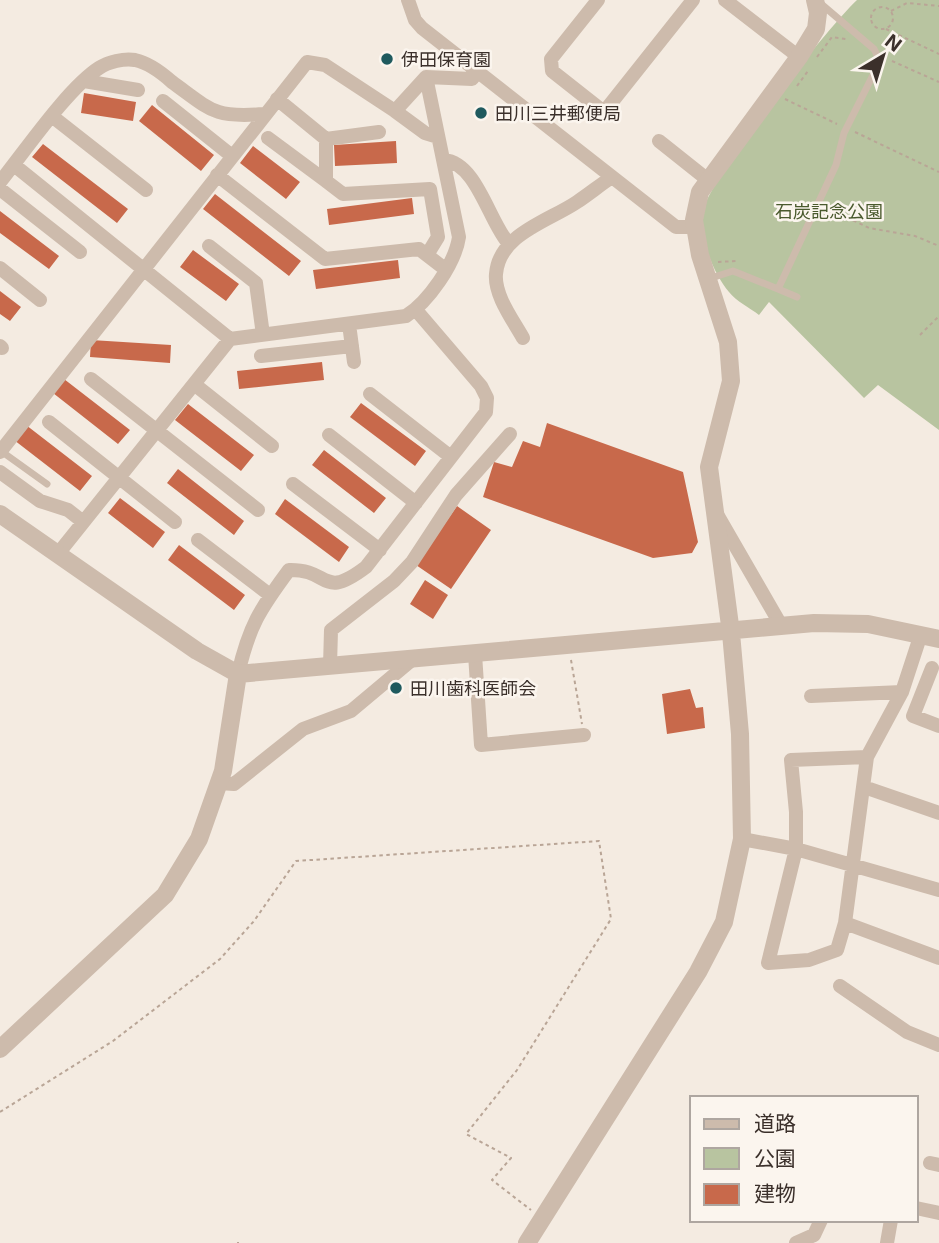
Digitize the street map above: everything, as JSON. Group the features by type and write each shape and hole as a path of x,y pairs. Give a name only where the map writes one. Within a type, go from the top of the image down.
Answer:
{"street":[{"path":"408,0 415,20 422,28 477,72 676,227 695,226"},
{"path":"598,0 551,59 552,71 604,112 693,0"},
{"path":"725,0 799,57"},
{"path":"527,1243 698,972 724,922 742,839 740,734 731,633 709,467 731,382 728,342 695,226 700,192 799,57 816,29 818,13 815,0"},
{"path":"0,182 84,80 99,67 112,61 134,60 158,70 215,113 244,117 264,114"},
{"path":"0,451 307,62 326,65 425,133 438,137"},
{"path":"426,77 472,79 477,72"},
{"path":"395,111 426,77"},
{"path":"57,555 230,339 406,316 416,310 456,254 459,237 426,77"},
{"path":"84,80 138,90"},
{"path":"277,99 326,139 379,132"},
{"path":"163,101 232,156"},
{"path":"53,117 146,190"},
{"path":"268,138 343,194 430,188 438,237 427,255"},
{"path":"326,139 326,181"},
{"path":"659,141 708,180"},
{"path":"444,160 452,161 470,176 509,244"},
{"path":"14,165 230,339"},
{"path":"217,175 325,259 419,249 445,269"},
{"path":"523,338 501,296 495,275 509,244 612,177"},
{"path":"0,189 80,252"},
{"path":"209,246 256,283 263,335"},
{"path":"0,268 40,300"},
{"path":"0,1049 165,895 198,839 219,783 247,636 270,595 289,570 308,570 328,584 347,582 366,567 486,412 487,398 481,386 416,310"},
{"path":"349,324 354,362"},
{"path":"261,356 352,346"},
{"path":"91,379 258,510"},
{"path":"194,384 272,446"},
{"path":"370,394 452,457"},
{"path":"49,422 176,522"},
{"path":"329,435 416,503"},
{"path":"330,666 331,630 394,581 412,562 456,495 510,435"},
{"path":"0,472 40,501 68,510 82,521"},
{"path":"293,484 380,550"},
{"path":"713,509 782,627"},
{"path":"0,514 197,652 238,674 782,627 868,624 939,639"},
{"path":"198,540 270,595"},
{"path":"867,757 791,760 796,849 768,963 809,960 837,950 845,923 855,865 867,757 902,692 920,634"},
{"path":"475,654 481,745 584,735"},
{"path":"219,783 234,784 303,729 351,711 413,659"},
{"path":"932,668 913,716 939,726"},
{"path":"811,696 902,692"},
{"path":"864,787 939,813"},
{"path":"742,839 796,849 939,890"},
{"path":"845,923 939,958"},
{"path":"840,986 907,1032 939,1045"},
{"path":"918,1208 939,1213"},
{"path":"796,1243 814,1234 820,1222"},
{"path":"887,1243 891,1222"}],"lane":[{"path":"778,289 836,165 846,128 878,57 874,50 815,0"},
{"path":"708,279 733,271 797,297"},
{"path":"0,451 47,484"}],"path":[{"path":"939,6 907,3 891,11 881,7 872,12 871,20 874,26 939,54"},
{"path":"885,29 892,22 891,11"},
{"path":"792,90 832,37 846,38 855,46"},
{"path":"891,61 939,82"},
{"path":"777,105 783,98 939,172"},
{"path":"828,208 869,228 915,236 939,246"},
{"path":"714,259 740,262"},
{"path":"920,335 939,316"},
{"path":"569,646 584,735"},
{"path":"0,1112 113,1041 220,959 254,921 296,861 599,841 611,919 517,1070 466,1134 511,1158 492,1180 536,1214"}],"green space":[{"name":"石炭記念公園","path":"857,0 939,0 939,430 878,385 864,398 769,302 759,315 735,298 718,276 703,238 701,219 706,201 721,175 795,72"}],"building":[{"path":"84,93 136,102 133,121 81,113"},
{"path":"152,105 214,155 201,171 139,121"},
{"path":"396,141 397,163 335,166 334,145"},
{"path":"43,144 128,209 117,223 32,157"},
{"path":"253,146 300,182 286,199 240,163"},
{"path":"215,194 301,261 289,276 203,209"},
{"path":"412,198 414,214 329,225 327,209"},
{"path":"0,211 59,256 49,269 0,233"},
{"path":"193,250 239,284 226,301 180,267"},
{"path":"398,260 400,278 316,289 313,270"},
{"path":"0,291 21,307 10,321 0,314"},
{"path":"91,340 171,345 170,363 90,357"},
{"path":"322,362 324,380 239,389 237,371"},
{"path":"64,379 130,430 118,444 53,393"},
{"path":"361,403 426,451 415,466 350,417"},
{"path":"188,404 254,455 241,471 175,420"},
{"path":"547,423 683,472 698,542 692,553 653,558 483,497 494,462 512,467 523,441 540,447"},
{"path":"26,425 92,476 80,491 14,440"},
{"path":"324,450 386,498 374,513 312,465"},
{"path":"178,469 244,521 234,535 167,483"},
{"path":"120,498 165,532 153,548 108,513"},
{"path":"285,499 349,547 339,562 275,514"},
{"path":"457,506 491,530 451,589 416,565"},
{"path":"179,545 245,595 234,610 168,560"},
{"path":"425,580 448,595 433,619 410,604"},
{"path":"690,689 696,708 703,707 705,728 667,734 662,694"}],"place":[{"name":"伊田保育園","path":"387,59"},
{"name":"田川三井郵便局","path":"481,113"},
{"name":"田川歯科医師会","path":"396,688"}]}
